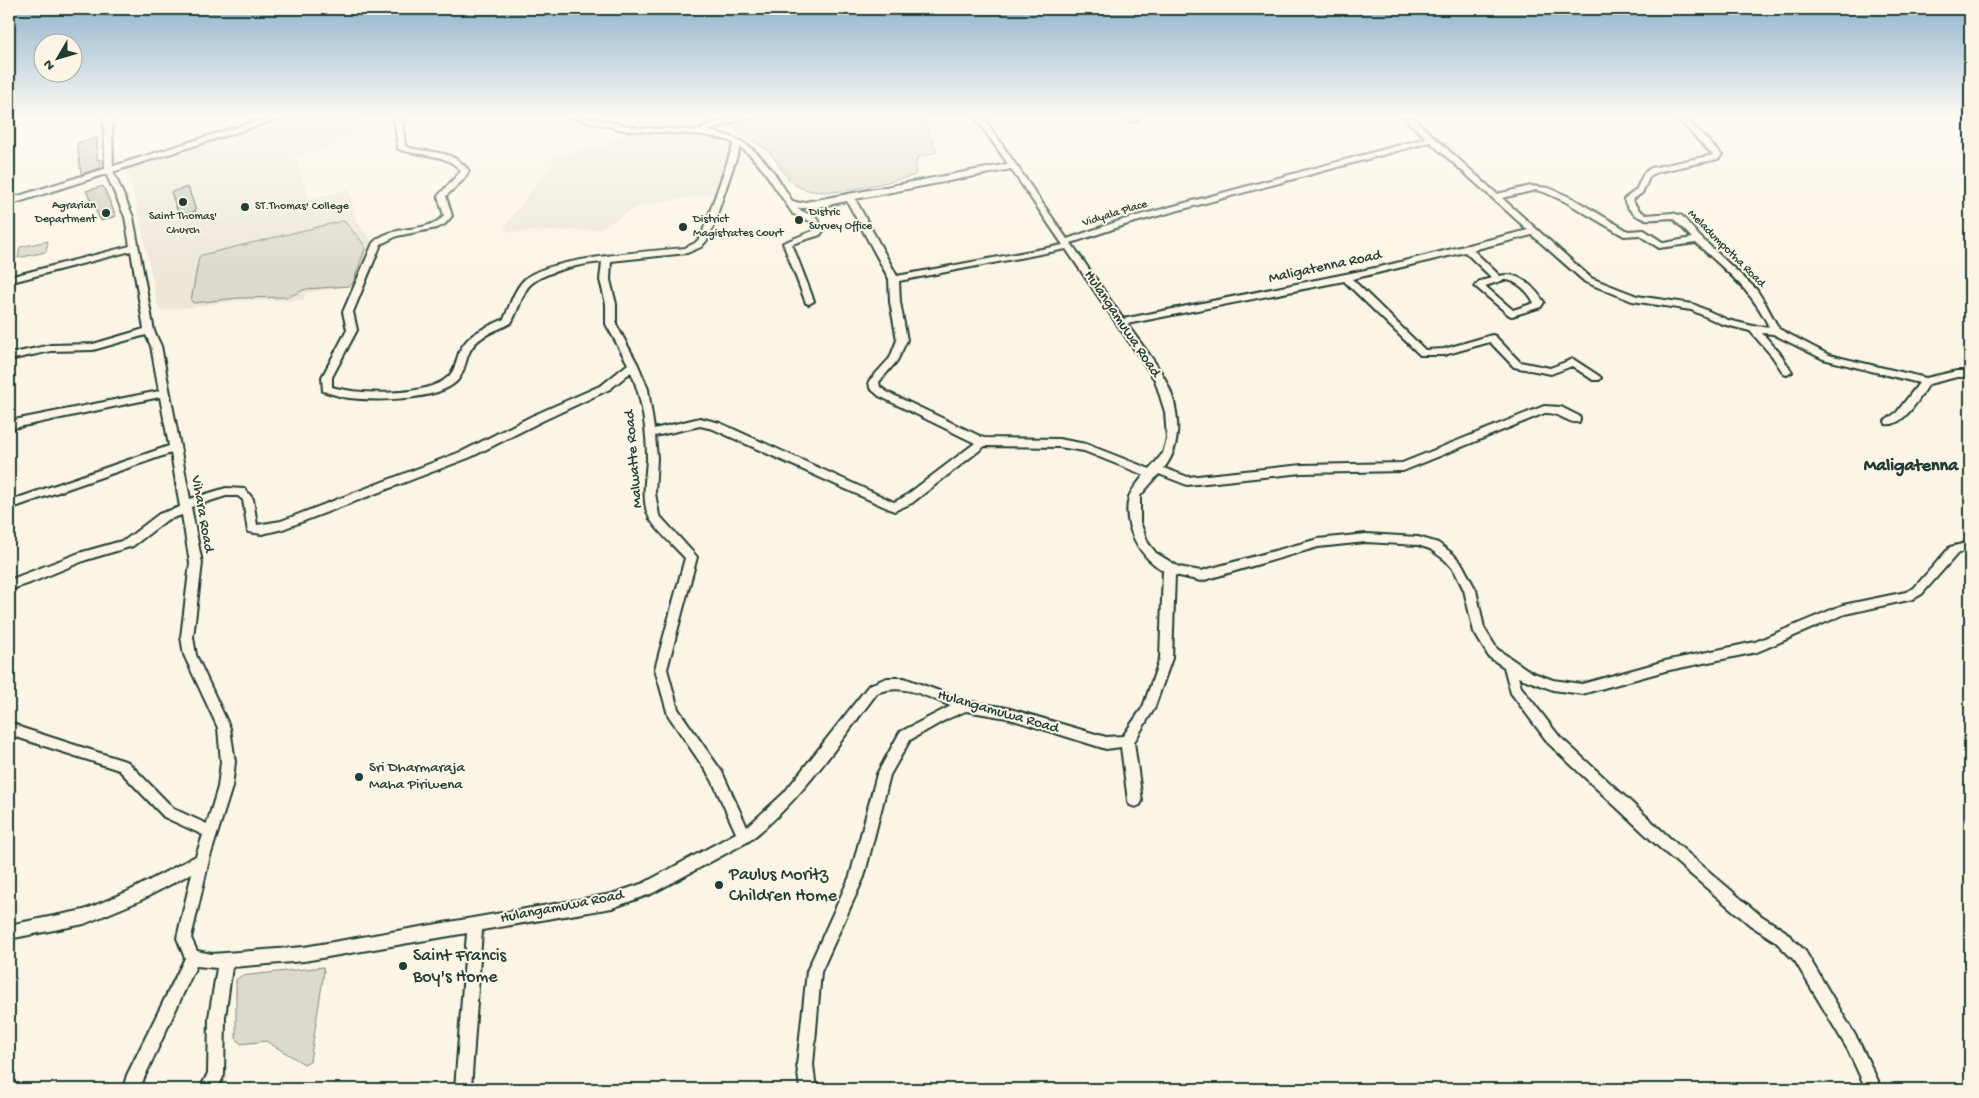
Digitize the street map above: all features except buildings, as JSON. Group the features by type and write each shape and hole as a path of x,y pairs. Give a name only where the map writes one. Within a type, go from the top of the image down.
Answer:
{"main road":[{"path":"9,202 118,168"}],"street":[{"path":"464,168 465,171 462,177 444,192 442,196 448,216 443,223 391,234 377,243 348,312 352,330 327,377 327,389 350,395 381,396 413,393 444,385 452,380 457,373 467,346 472,339 508,321 522,288 530,279 555,269 607,258 678,252 698,245 705,238 729,168"},
{"path":"768,168 796,212 813,219 820,230 817,233 787,243 809,301"},
{"path":"789,203 800,206 813,205 1001,168"},
{"name":"Hulangamuwa Road","path":"1014,168 1160,379 1170,406 1172,444 1168,455 1134,497 1132,519 1138,536 1149,553 1169,568 1189,576 1201,576 1318,543 1366,538 1418,541 1434,546 1449,557 1458,567 1470,590 1478,629 1493,653 1527,676 1553,685 1582,688 1665,666 1757,647 1842,610 1909,596 1918,591 1954,550 1970,546"},
{"name":"Vidyala Place","path":"894,279 1068,244 1125,222 1321,168"},
{"path":"1464,168 1532,232 1588,280 1614,292 1635,299 1693,307 1725,322 1752,329 1775,331 1826,357 1893,374 1926,381 1957,374 1970,374"},
{"name":"Meladumpotha Road","path":"1662,168 1654,170 1647,175 1639,191 1628,199 1638,214 1644,218 1674,216 1682,221 1697,240 1753,290 1768,312 1775,331"},
{"name":"Vihara Road","path":"109,171 129,217 149,331 156,346 166,393 196,563 187,637 190,655 224,728 228,762 225,787 202,860"},
{"path":"1494,197 1537,188 1547,190 1627,234 1641,232 1662,246 1697,240"},
{"path":"850,198 894,279 895,302 902,340 894,359 874,381 876,388 883,394 983,442 1059,443 1086,448 1187,482 1302,469 1403,467 1544,410 1557,409 1576,419"},
{"name":"Maligatenna Road","path":"1122,322 1346,278 1468,250 1532,232"},
{"path":"16,278 133,248"},
{"path":"1468,250 1498,279"},
{"name":"Malwatte Road","path":"607,258 605,280 611,304 612,324 643,390 650,434 652,458 650,492 654,516 691,557 661,669 672,711 717,776 744,836"},
{"path":"1510,276 1516,279 1536,298 1539,302 1538,305 1512,313 1508,311 1480,286 1483,283 1498,279 1510,276"},
{"path":"1346,278 1423,353 1444,352 1492,338 1518,365 1550,371 1573,362 1596,378"},
{"path":"1752,329 1776,354 1787,372"},
{"path":"9,357 50,348 93,347 149,331"},
{"path":"9,585 26,580 83,556 129,543 163,517 226,492 241,492 248,499 252,528 262,530 283,525 467,454 536,419 606,387 633,366"},
{"path":"1890,421 1901,415 1926,381"},
{"path":"9,425 166,393"},
{"path":"650,434 700,422 716,426 894,507 908,500 983,442"},
{"path":"9,505 175,448"},
{"path":"1135,801 1127,741 1148,709 1166,658 1169,568"},
{"path":"1509,664 1515,689 1554,740 1666,844 1755,920 1780,936 1800,956 1853,1045 1874,1089"},
{"name":"Hulangamuwa Road","path":"192,958 212,961 304,954 612,901 648,888 744,836 789,797 873,689 887,683 904,683 966,706 1007,713 1106,743 1127,741"},
{"path":"808,1089 805,1065 814,971 857,877 884,774 905,736 943,715 966,706"},
{"path":"9,726 18,732 123,766 169,814 198,828 211,831"},
{"path":"9,932 84,917 134,896 202,860"},
{"path":"131,1089 133,1081 192,958 184,938 202,860"},
{"path":"463,1089 475,924"},
{"path":"208,1089 216,1075 217,1017 226,960"}],"shaded area":[{"name":"ST.Thomas' College","path":"299,168 310,200 349,189 357,222 371,240 369,258 364,271 352,286 306,293 303,300 237,301 159,311 139,215 127,169","holes":["342,221 364,244 365,249 349,286 306,289 288,297 238,298 194,303 199,257 202,255"]},
{"path":"548,168 723,168 716,191 712,194 637,207 600,229 509,232 504,228"},
{"path":"781,168 916,168 915,175 913,176 834,192 818,192 804,189 789,179"},
{"path":"342,221 364,244 365,249 353,283 349,286 306,289 288,297 238,298 194,303 191,301 199,257 202,255"},
{"path":"48,241 46,252 18,258 20,247"},
{"path":"323,967 324,972 310,1061 304,1064 266,1041 241,1044 236,1038 236,980 241,976"}],"place":[{"name":"Saint Thomas' Church","path":"183,202"},
{"name":"ST.Thomas' College","path":"245,207"},
{"name":"Agrarian Department","path":"106,213"},
{"name":"DIstric Survey Office","path":"799,220"},
{"name":"District Magistrates Court","path":"683,227"},
{"name":"Sri Dharmaraja Maha Piriwena","path":"359,777"},
{"name":"Paulus Moritz Children Home","path":"719,885"},
{"name":"Saint Francis Boy's Home","path":"403,966"}],"district":[{"name":"Maligatenna","path":"1911,466"}]}
